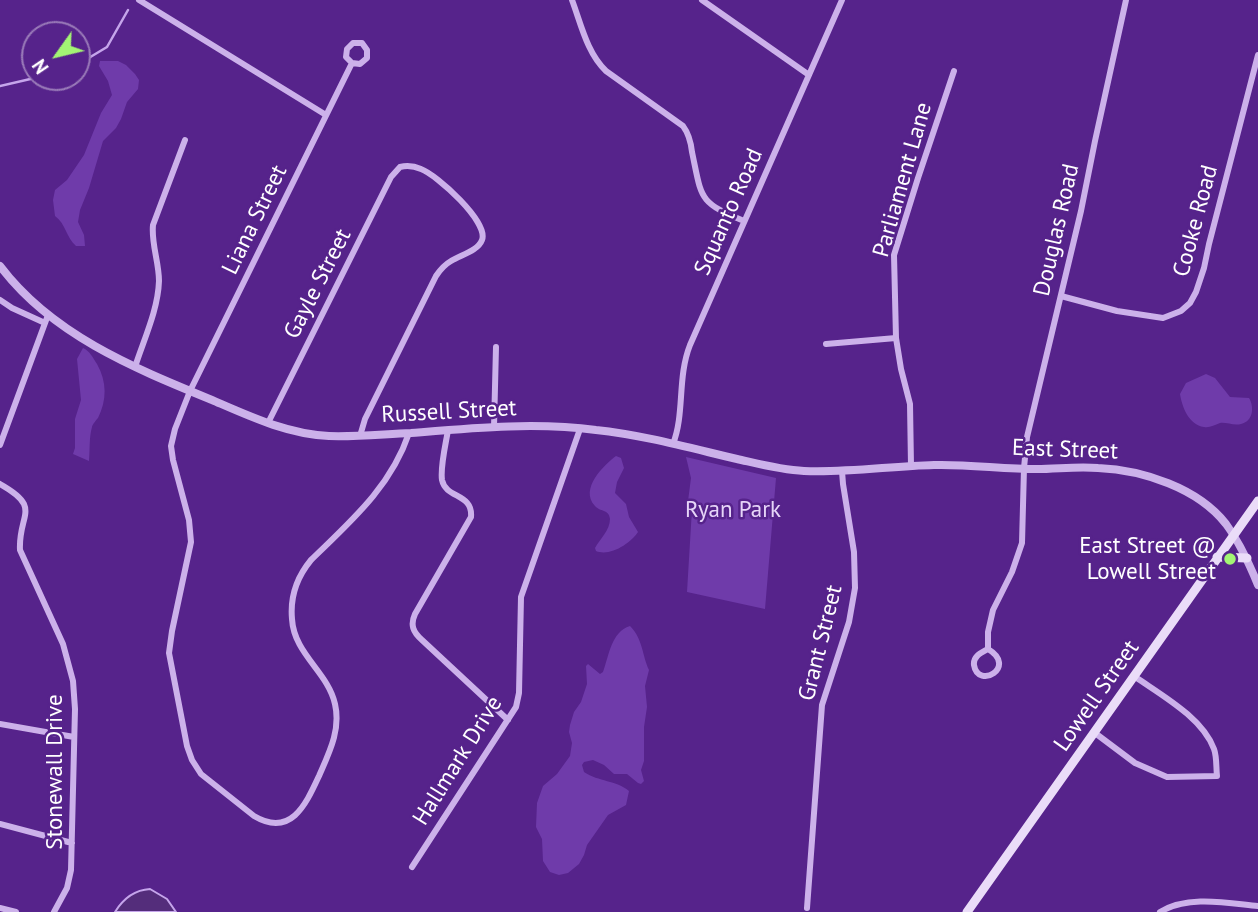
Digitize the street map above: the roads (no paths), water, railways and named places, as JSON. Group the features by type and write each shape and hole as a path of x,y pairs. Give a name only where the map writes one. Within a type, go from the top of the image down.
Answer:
{"main road":[{"name":"Lowell Street","path":"967,912 1258,502"},
{"path":"1217,557 1247,558"}],"street":[{"path":"139,0 326,115"},
{"path":"572,0 592,52 600,64 683,126 690,140 703,196 715,208 744,221"},
{"path":"702,0 809,75"},
{"name":"Squanto Road","path":"673,444 678,429 682,372 687,352 842,0"},
{"name":"Douglas Road","path":"988,649 988,632 993,610 1022,544 1027,437 1081,211 1126,0"},
{"name":"Cooke Road","path":"1061,296 1117,311 1163,318 1181,311 1190,303 1204,268 1258,55"},
{"name":"Liana Street","path":"352,63 190,391 171,446 191,533 169,653 187,747 201,774 254,816 267,822 286,820 301,811 329,754 336,729 335,706 331,694 323,678 302,650 294,631 292,604 298,582 311,560 376,494 394,466 408,433"},
{"name":"Parliament Lane","path":"911,466 910,404 896,338 894,255 954,71"},
{"path":"135,367 158,294 159,271 153,225 185,140"},
{"name":"Gayle Street","path":"268,423 391,177 397,169 404,166 423,170 447,187 480,225 482,238 478,246 442,267 436,276 365,419 360,436"},
{"name":"Russell Street","path":"0,266 46,319 135,367 289,430 314,435 360,436 545,427 637,436 784,469 842,471 944,465"},
{"path":"0,300 12,308 46,319 0,445"},
{"path":"825,344 896,338"},
{"path":"494,428 496,347"},
{"name":"Hallmark Drive","path":"412,867 516,707 519,693 522,593 580,429"},
{"path":"449,430 443,481 449,490 469,504 472,509 471,517 417,611 412,626 422,640 508,720"},
{"name":"East Street","path":"944,465 1094,467 1115,469 1165,481 1189,493 1224,521 1247,558 1258,585"},
{"name":"Grant Street","path":"807,908 822,705 849,622 855,588 854,552 842,471"},
{"name":"Stonewall Drive","path":"0,484 21,497 25,506 20,550 54,623 68,662 74,695 71,870 69,883 54,912"},
{"path":"988,649 996,656 999,665 996,672 985,677 976,671 975,660 976,656 988,649"},
{"path":"1095,733 1135,763 1167,777 1217,776 1215,751 1203,729 1180,708 1134,676"},
{"path":"0,723 74,737"},
{"path":"0,824 72,843"},
{"path":"1160,912 1182,902 1258,906"},
{"path":"0,908 16,912"}],"waterway":[{"path":"91,57 107,47 128,10"},
{"path":"0,86 21,81"}],"place":[{"name":"East Street @ Lowell Street","path":"1230,559"}],"park label":[{"name":"Ryan Park","path":"733,510"}]}
